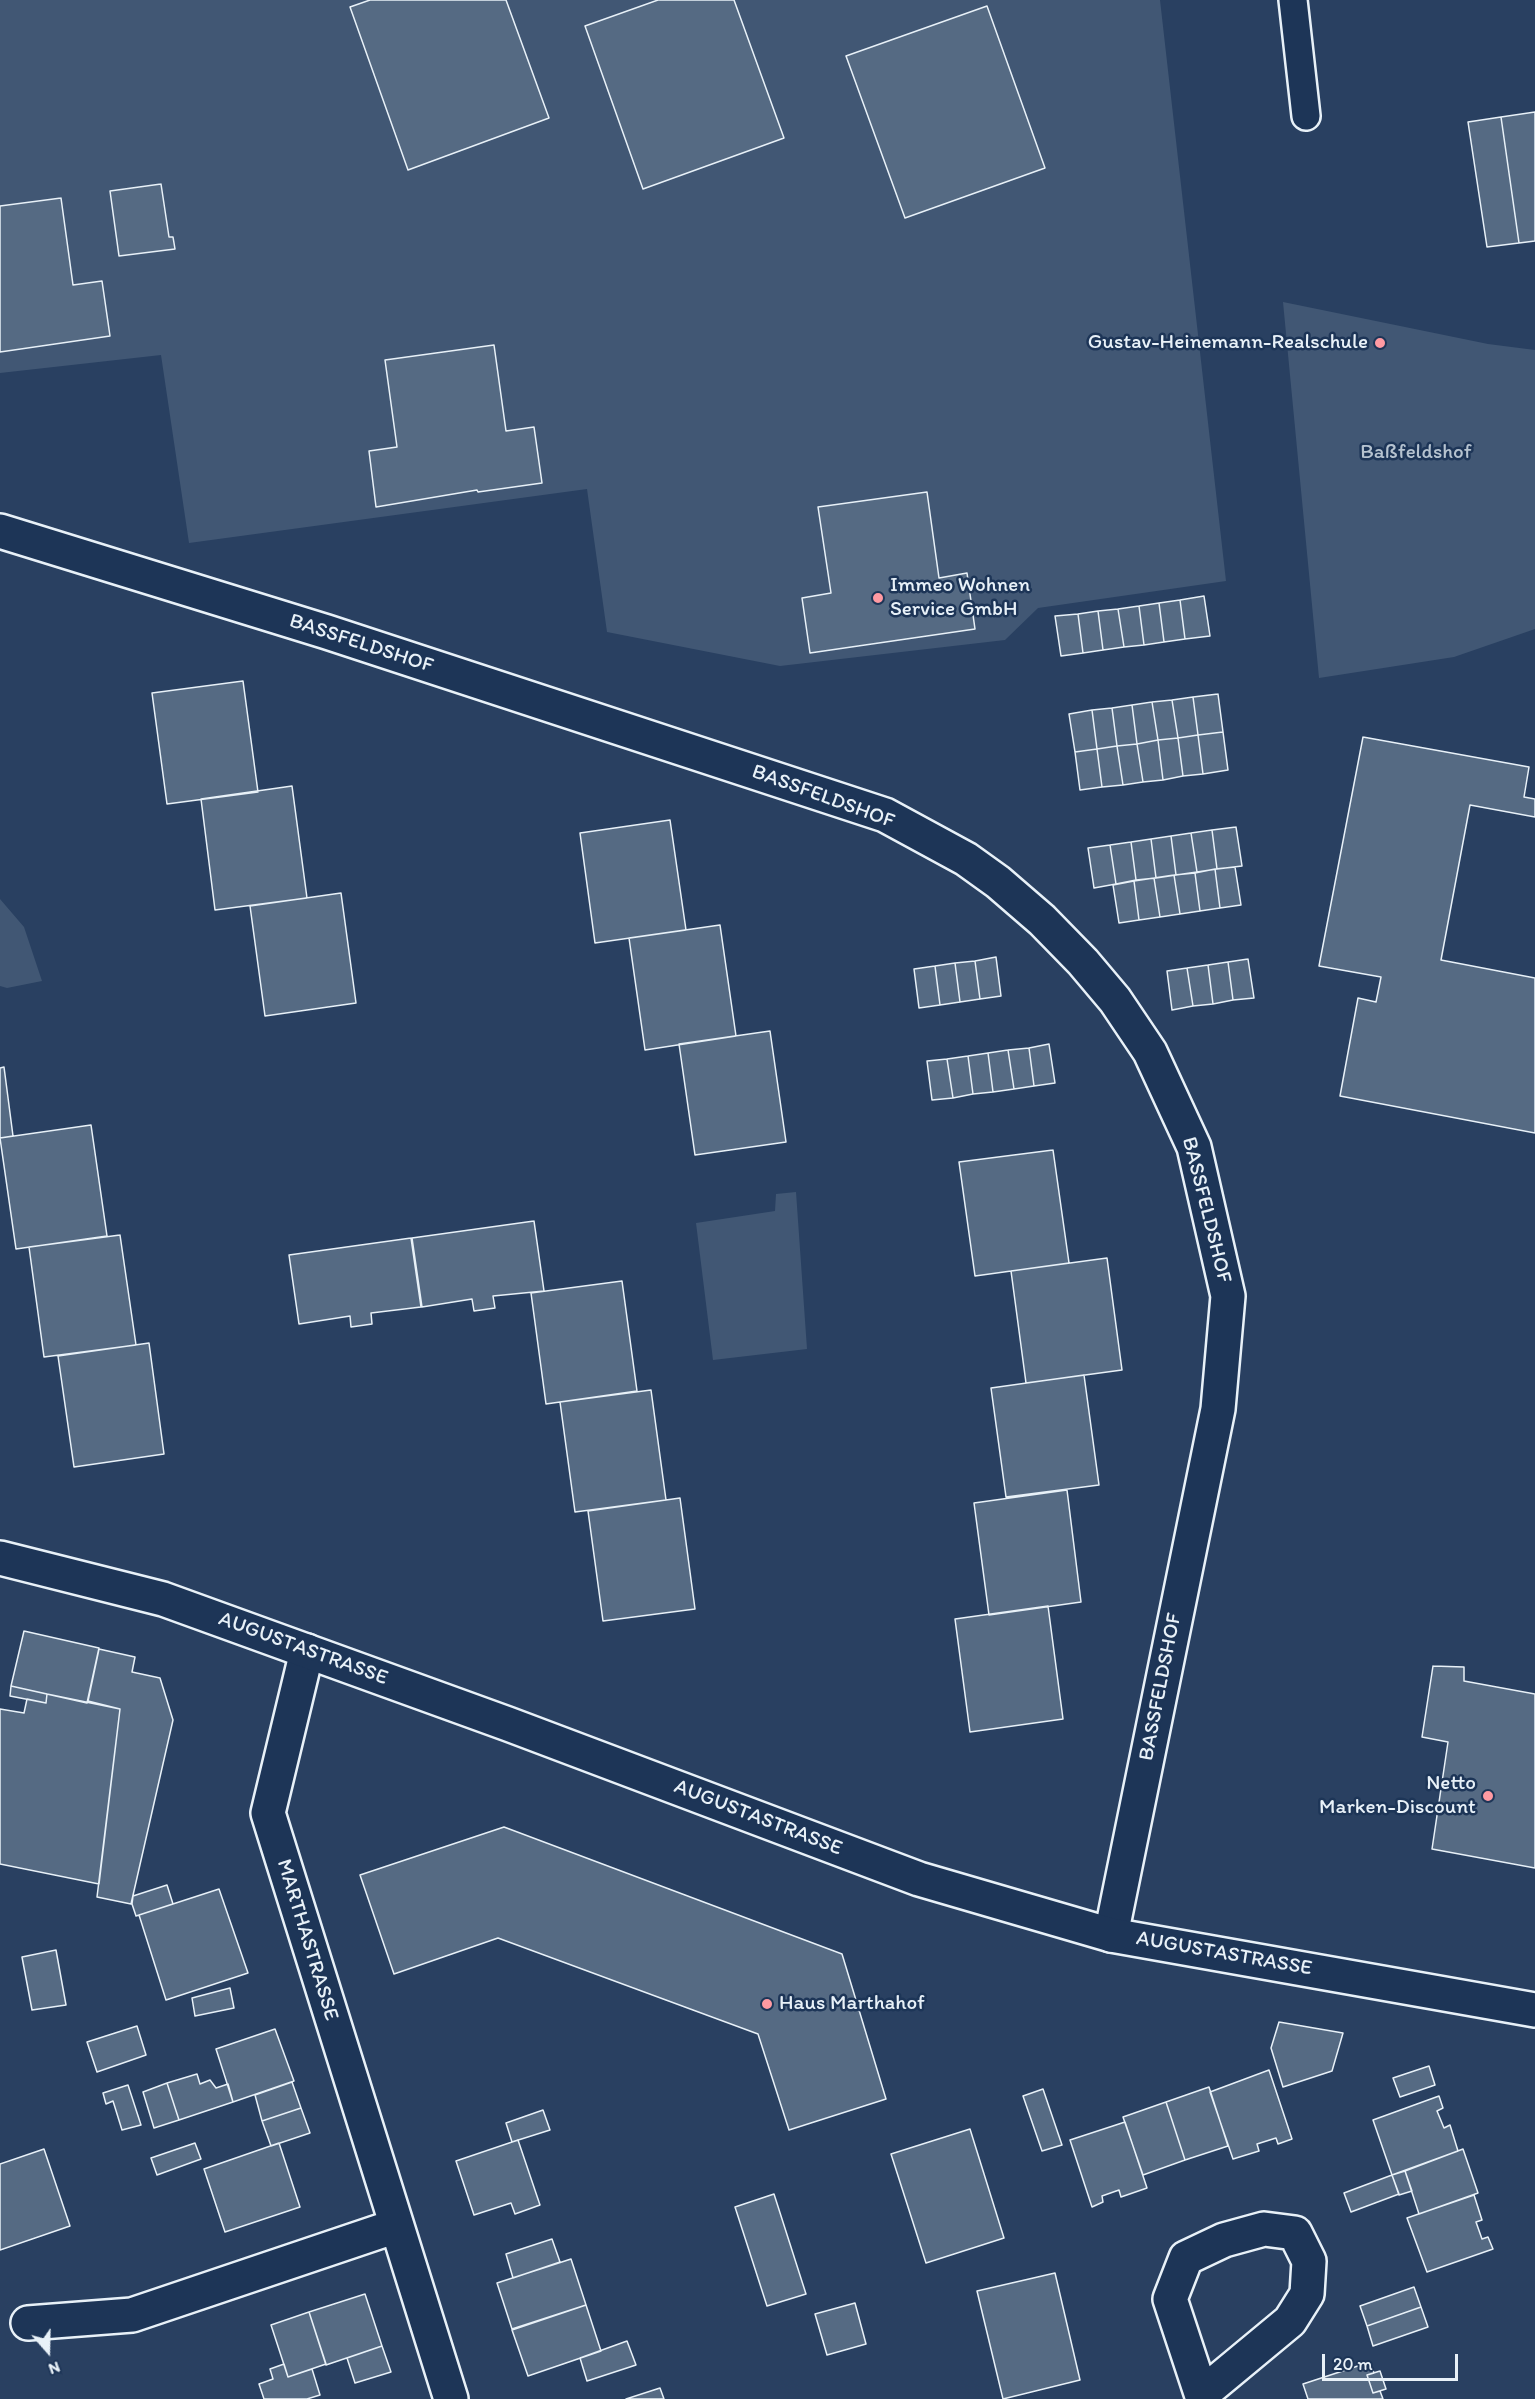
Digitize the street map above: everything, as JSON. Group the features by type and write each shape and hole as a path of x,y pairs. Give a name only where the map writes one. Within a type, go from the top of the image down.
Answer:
{"street":[{"name":"BASSFELDSHOF","path":"0,531 327,632 885,815 966,859 998,882 1042,920 1083,962 1115,1000 1150,1052 1194,1147 1228,1296 1218,1409 1111,1935"},
{"name":"AUGUSTASTRASSE","path":"0,1558 163,1599 919,1879 1111,1935 1535,2010"},
{"name":"MARTHASTRASSE","path":"307,1651 268,1813 452,2399"},
{"path":"28,2323 132,2315 396,2226"},
{"path":"1264,2229 1294,2234 1309,2261 1307,2294 1290,2321 1202,2397 1170,2299 1186,2258 1224,2240 1264,2229"}],"lane":[{"path":"1293,0 1305,116"}],"green space":[{"path":"0,0 1160,0 1226,581 1038,608 1005,640 780,666 607,632 587,489 189,543 161,355 0,373"},
{"name":"Baßfeldshof","path":"1283,302 1488,344 1535,350 1535,629 1454,657 1319,678"},
{"path":"0,899 24,927 42,981 7,988 0,986"},
{"path":"796,1192 807,1349 713,1360 696,1223 775,1211 776,1194"}],"building":[{"path":"370,0 506,0 549,118 408,170 350,7"},
{"path":"658,0 734,0 784,138 643,189 585,26"},
{"path":"987,6 1045,168 905,218 846,56"},
{"path":"1535,112 1535,241 1519,243 1501,117"},
{"path":"1501,117 1519,243 1487,247 1468,122"},
{"path":"161,184 169,237 173,237 175,249 119,256 110,191"},
{"path":"61,198 73,285 102,281 110,336 0,352 0,206"},
{"path":"494,345 506,431 534,427 542,483 478,492 477,490 376,507 369,451 397,447 385,360"},
{"path":"927,492 939,578 967,573 975,629 810,653 802,598 831,593 818,507"},
{"path":"1204,596 1210,636 1185,639 1180,600"},
{"path":"1180,600 1185,639 1164,642 1159,603"},
{"path":"1159,603 1164,642 1144,645 1139,606"},
{"path":"1139,606 1144,645 1124,647 1118,609"},
{"path":"1118,609 1124,647 1103,650 1098,611"},
{"path":"1098,611 1103,650 1083,653 1078,614"},
{"path":"1078,614 1083,653 1061,656 1055,616"},
{"path":"243,681 258,792 167,804 152,693"},
{"path":"1218,694 1223,732 1198,735 1193,697"},
{"path":"1193,697 1198,735 1178,738 1172,700"},
{"path":"1172,700 1178,738 1158,740 1152,702"},
{"path":"1152,702 1158,740 1137,744 1132,705"},
{"path":"1132,705 1137,744 1117,746 1112,708"},
{"path":"1112,708 1117,746 1097,749 1092,710"},
{"path":"1092,710 1097,749 1075,752 1069,714"},
{"path":"1223,732 1228,770 1203,774 1198,735"},
{"path":"1198,735 1203,774 1183,776 1178,738"},
{"path":"1363,737 1529,767 1524,797 1535,799 1535,817 1470,805 1441,960 1535,978 1535,1133 1340,1096 1358,998 1376,1002 1381,977 1319,966"},
{"path":"1178,738 1183,776 1163,780 1158,740"},
{"path":"1158,740 1163,780 1143,782 1137,744"},
{"path":"1137,744 1143,782 1123,785 1117,746"},
{"path":"1117,746 1123,785 1102,787 1097,749"},
{"path":"1097,749 1102,787 1080,790 1075,752"},
{"path":"292,786 307,898 215,910 201,799"},
{"path":"670,820 686,930 595,943 580,833"},
{"path":"1236,827 1242,866 1217,869 1212,830"},
{"path":"1212,830 1217,869 1197,872 1191,833"},
{"path":"1191,833 1197,872 1176,875 1171,836"},
{"path":"1171,836 1176,875 1156,878 1151,839"},
{"path":"1151,839 1156,878 1136,880 1131,842"},
{"path":"1131,842 1136,880 1116,884 1110,845"},
{"path":"1110,845 1116,884 1094,888 1088,848"},
{"path":"1235,867 1241,905 1220,908 1215,869"},
{"path":"1215,869 1220,908 1200,911 1195,873"},
{"path":"1195,873 1200,911 1180,914 1174,875"},
{"path":"1174,875 1180,914 1160,917 1154,878"},
{"path":"1154,878 1160,917 1139,920 1134,881"},
{"path":"1134,881 1139,920 1119,923 1113,885"},
{"path":"341,893 356,1003 265,1016 250,906"},
{"path":"720,925 736,1036 645,1050 629,938"},
{"path":"996,957 1001,996 980,999 975,961"},
{"path":"1248,959 1254,998 1233,1000 1228,962"},
{"path":"975,961 980,999 960,1002 955,963"},
{"path":"1228,962 1233,1000 1213,1004 1208,965"},
{"path":"955,963 960,1002 940,1005 935,966"},
{"path":"1208,965 1213,1004 1193,1006 1187,968"},
{"path":"935,966 940,1005 919,1008 914,969"},
{"path":"1187,968 1193,1006 1172,1010 1167,971"},
{"path":"770,1031 786,1142 695,1155 679,1044"},
{"path":"1049,1044 1055,1083 1034,1086 1029,1048"},
{"path":"1029,1048 1034,1086 1014,1089 1008,1050"},
{"path":"1008,1050 1014,1089 993,1092 988,1053"},
{"path":"988,1053 993,1092 973,1094 968,1056"},
{"path":"968,1056 973,1094 953,1098 947,1059"},
{"path":"947,1059 953,1098 932,1100 927,1061"},
{"path":"4,1067 13,1136 0,1138 0,1068"},
{"path":"91,1125 107,1236 16,1249 0,1138"},
{"path":"1053,1150 1069,1263 975,1276 959,1162"},
{"path":"534,1221 544,1291 493,1296 495,1308 474,1311 472,1299 422,1307 412,1238"},
{"path":"120,1235 136,1345 44,1357 29,1247"},
{"path":"411,1238 421,1307 371,1313 372,1324 351,1327 350,1316 299,1324 289,1255"},
{"path":"1107,1258 1122,1370 1026,1383 1011,1271"},
{"path":"622,1281 637,1391 546,1404 531,1293"},
{"path":"149,1343 164,1454 74,1467 58,1356"},
{"path":"1084,1375 1099,1485 1006,1497 991,1388"},
{"path":"651,1390 666,1500 575,1512 560,1402"},
{"path":"1067,1490 1081,1602 989,1615 974,1503"},
{"path":"680,1498 695,1609 603,1621 588,1511"},
{"path":"1048,1606 1063,1719 970,1732 955,1619"},
{"path":"24,1631 99,1648 87,1703 11,1686"},
{"path":"99,1649 135,1657 132,1672 160,1678 173,1720 131,1904 97,1897 120,1709 88,1701"},
{"name":"Netto Marken-Discount","path":"1433,1666 1464,1667 1464,1681 1535,1694 1535,1868 1432,1849 1448,1742 1422,1737"},
{"path":"11,1686 47,1694 46,1703 10,1696"},
{"path":"47,1694 120,1709 99,1884 0,1864 0,1709 24,1713 27,1699 46,1703"},
{"name":"Haus Marthahof","path":"504,1827 842,1954 886,2099 789,2130 758,2034 498,1938 394,1974 360,1875"},
{"path":"167,1885 173,1904 136,1916 132,1904 133,1896"},
{"path":"219,1889 248,1973 166,2000 139,1915"},
{"path":"56,1950 66,2005 32,2010 22,1957"},
{"path":"230,1988 234,2008 195,2016 192,1998"},
{"path":"1279,2022 1343,2033 1332,2071 1283,2087 1271,2048"},
{"path":"137,2026 146,2055 97,2072 87,2042"},
{"path":"275,2029 294,2081 233,2102 216,2049"},
{"path":"1429,2066 1435,2085 1400,2097 1393,2078"},
{"path":"1269,2070 1292,2139 1278,2144 1276,2138 1257,2144 1259,2151 1233,2159 1210,2092"},
{"path":"197,2074 200,2084 210,2080 216,2088 228,2084 233,2102 179,2120 167,2083"},
{"path":"292,2082 301,2108 262,2121 255,2095"},
{"path":"167,2083 179,2120 154,2128 143,2092"},
{"path":"128,2085 141,2125 122,2130 113,2101 106,2104 103,2093"},
{"path":"1209,2087 1228,2146 1185,2160 1166,2102"},
{"path":"1043,2089 1062,2145 1042,2151 1023,2096"},
{"path":"1439,2096 1443,2108 1437,2111 1444,2128 1450,2125 1458,2151 1392,2175 1373,2120"},
{"path":"1166,2102 1185,2160 1143,2175 1123,2117"},
{"path":"301,2108 310,2133 271,2146 262,2121"},
{"path":"543,2110 550,2130 512,2142 506,2123"},
{"path":"1125,2122 1147,2188 1121,2197 1119,2190 1102,2196 1103,2202 1092,2207 1070,2140"},
{"path":"970,2129 1004,2238 926,2263 891,2154"},
{"path":"518,2140 540,2205 515,2214 511,2203 474,2215 456,2161"},
{"path":"195,2143 201,2159 157,2175 151,2158"},
{"path":"279,2143 300,2207 225,2232 204,2169"},
{"path":"44,2149 70,2226 0,2250 0,2164"},
{"path":"1463,2149 1478,2193 1419,2214 1405,2171"},
{"path":"1405,2171 1412,2191 1399,2195 1392,2175"},
{"path":"1392,2175 1399,2194 1351,2212 1344,2193"},
{"path":"774,2194 806,2294 767,2306 735,2207"},
{"path":"1474,2195 1482,2220 1476,2222 1482,2239 1488,2237 1493,2249 1427,2272 1407,2218"},
{"path":"552,2239 560,2262 513,2278 506,2254"},
{"path":"571,2259 586,2305 512,2329 497,2283"},
{"path":"1055,2273 1080,2380 1003,2399 977,2291"},
{"path":"1414,2287 1421,2307 1367,2326 1360,2306"},
{"path":"365,2294 382,2346 326,2365 309,2312"},
{"path":"855,2303 866,2344 827,2355 815,2314"},
{"path":"586,2305 601,2351 528,2376 512,2330"},
{"path":"1421,2307 1428,2327 1373,2346 1367,2326"},
{"path":"309,2312 326,2364 288,2377 271,2325"},
{"path":"627,2341 636,2365 587,2381 580,2358"},
{"path":"382,2346 391,2372 355,2383 347,2358"},
{"path":"1370,2362 1374,2373 1367,2375 1373,2393 1380,2391 1383,2399 1308,2399 1303,2384"},
{"path":"284,2364 288,2377 312,2369 320,2395 307,2399 264,2399 259,2384 273,2379 270,2369"},
{"path":"1380,2371 1386,2389 1373,2393 1367,2375"},
{"path":"660,2388 664,2399 626,2399"}],"place":[{"name":"Gustav-Heinemann-Realschule","path":"1380,343"},
{"name":"Immeo Wohnen Service GmbH","path":"878,598"},
{"name":"Netto Marken-Discount","path":"1488,1796"},
{"name":"Haus Marthahof","path":"767,2004"}]}
